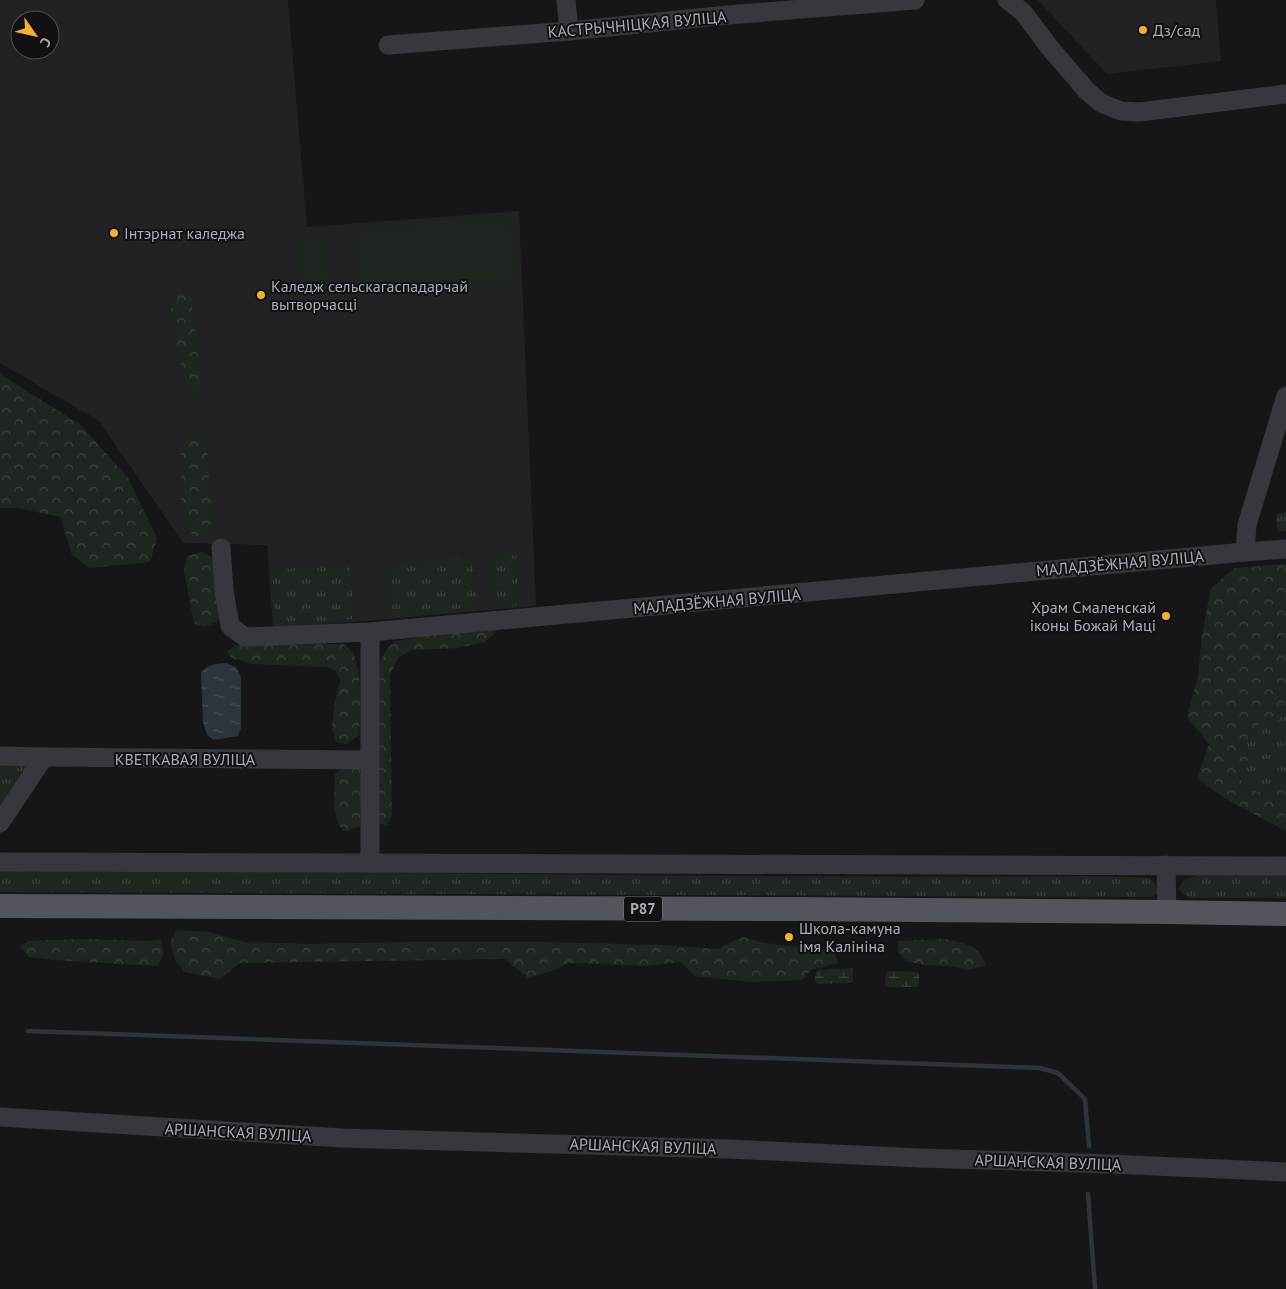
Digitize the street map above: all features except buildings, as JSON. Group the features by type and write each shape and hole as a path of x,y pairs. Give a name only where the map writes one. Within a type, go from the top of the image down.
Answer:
{"main road":[{"name":"Р87","path":"0,906 1286,914"}],"street":[{"path":"566,0 569,31"},
{"name":"КАСТРЫЧНІЦКАЯ ВУЛІЦА","path":"388,45 915,0"},
{"path":"1007,0 1023,12 1050,48 1087,91 1102,103 1121,112 1138,112 1286,94"},
{"path":"1245,552 1247,525 1286,396"},
{"name":"МАЛАДЗЁЖНАЯ ВУЛІЦА","path":"221,548 224,590 230,626 245,637 370,632 1286,549"},
{"path":"370,632 370,863"},
{"name":"КВЕТКАВАЯ ВУЛІЦА","path":"0,756 44,758 370,760"},
{"path":"0,823 44,758"},
{"path":"0,862 1286,866"},
{"path":"1166,865 1167,912"},
{"name":"АРШАНСКАЯ ВУЛІЦА","path":"0,1117 342,1138 718,1148 1286,1172"}],"shaded area":[{"name":"Каледж сельскагаспадарчай вытворчасці","path":"0,0 288,0 307,227 519,211 536,606 273,629 267,545 183,543 99,421 0,363"},
{"name":"Дз/сад","path":"1038,0 1216,0 1221,61 1107,74"}],"green space":[{"path":"511,217 516,282 359,293 355,228"},
{"path":"325,236 330,289 302,292 297,239"},
{"path":"180,290 191,297 202,393 193,397 185,387 172,319 171,299"},
{"path":"0,374 81,425 128,478 157,538 150,562 90,568 72,555 60,517 18,508 0,508"},
{"path":"191,431 206,440 212,521 208,535 194,538 185,523 181,496 181,445"},
{"path":"1286,512 1286,531 1278,532 1276,514"},
{"path":"202,552 214,558 220,611 217,622 204,627 194,623 184,572 187,556"},
{"path":"516,552 520,605 494,607 490,554"},
{"path":"473,557 477,610 389,617 385,564"},
{"path":"350,564 354,619 276,625 272,570"},
{"path":"1286,564 1285,708 1277,723 1261,722 1247,740 1248,760 1238,774 1245,788 1258,792 1271,785 1286,782 1286,831 1224,798 1197,778 1209,744 1187,717 1198,676 1202,636 1211,588 1235,568"},
{"path":"492,626 496,632 485,642 458,648 412,650 398,658 390,675 392,815 387,825 379,824 377,668 387,648 396,641"},
{"path":"343,644 356,659 360,692 359,735 347,744 336,742 332,727 340,680 335,670 327,667 253,664 231,658 227,652 235,645"},
{"path":"1286,702 1286,782 1271,785 1258,792 1245,788 1238,773 1248,760 1247,741 1261,722 1285,708"},
{"path":"0,760 26,762 31,769 0,813"},
{"path":"347,763 358,764 362,778 360,826 345,832 338,824 334,806 335,774"},
{"path":"108,870 719,876 1101,876 1149,878 1159,890 1157,894 1151,897 0,892 0,871"},
{"path":"1226,873 1286,874 1286,898 1192,898 1184,895 1179,889 1183,881 1197,875"},
{"path":"177,930 209,932 244,942 308,944 544,942 662,945 717,949 743,937 765,943 834,951 838,963 811,970 802,980 751,982 695,976 680,962 647,966 568,963 552,971 528,978 505,959 240,963 220,979 184,972 176,962 170,943"},
{"path":"81,939 148,941 161,939 164,952 158,966 29,957 20,947 28,941"},
{"path":"945,939 976,949 984,959 986,966 969,969 924,965 906,961 898,952 898,941"},
{"path":"852,968 853,980 851,983 818,984 814,982 816,972 819,970"},
{"path":"889,971 916,972 919,974 919,985 917,987 887,987 885,984 886,973"}],"water":[{"path":"226,663 236,667 241,677 241,728 238,736 214,740 207,735 203,722 201,673 209,666"}],"waterway":[{"path":"28,1031 1040,1068 1058,1073 1085,1099 1089,1146"},
{"path":"1088,1194 1095,1289"}],"place":[{"name":"Дз/сад","path":"1143,30"},
{"name":"Інтэрнат каледжа","path":"114,233"},
{"name":"Каледж сельскагаспадарчай вытворчасці","path":"261,295"},
{"name":"Храм Смаленскай іконы Божай Маці","path":"1166,616"},
{"name":"Школа-камуна імя Калініна","path":"789,937"}]}
